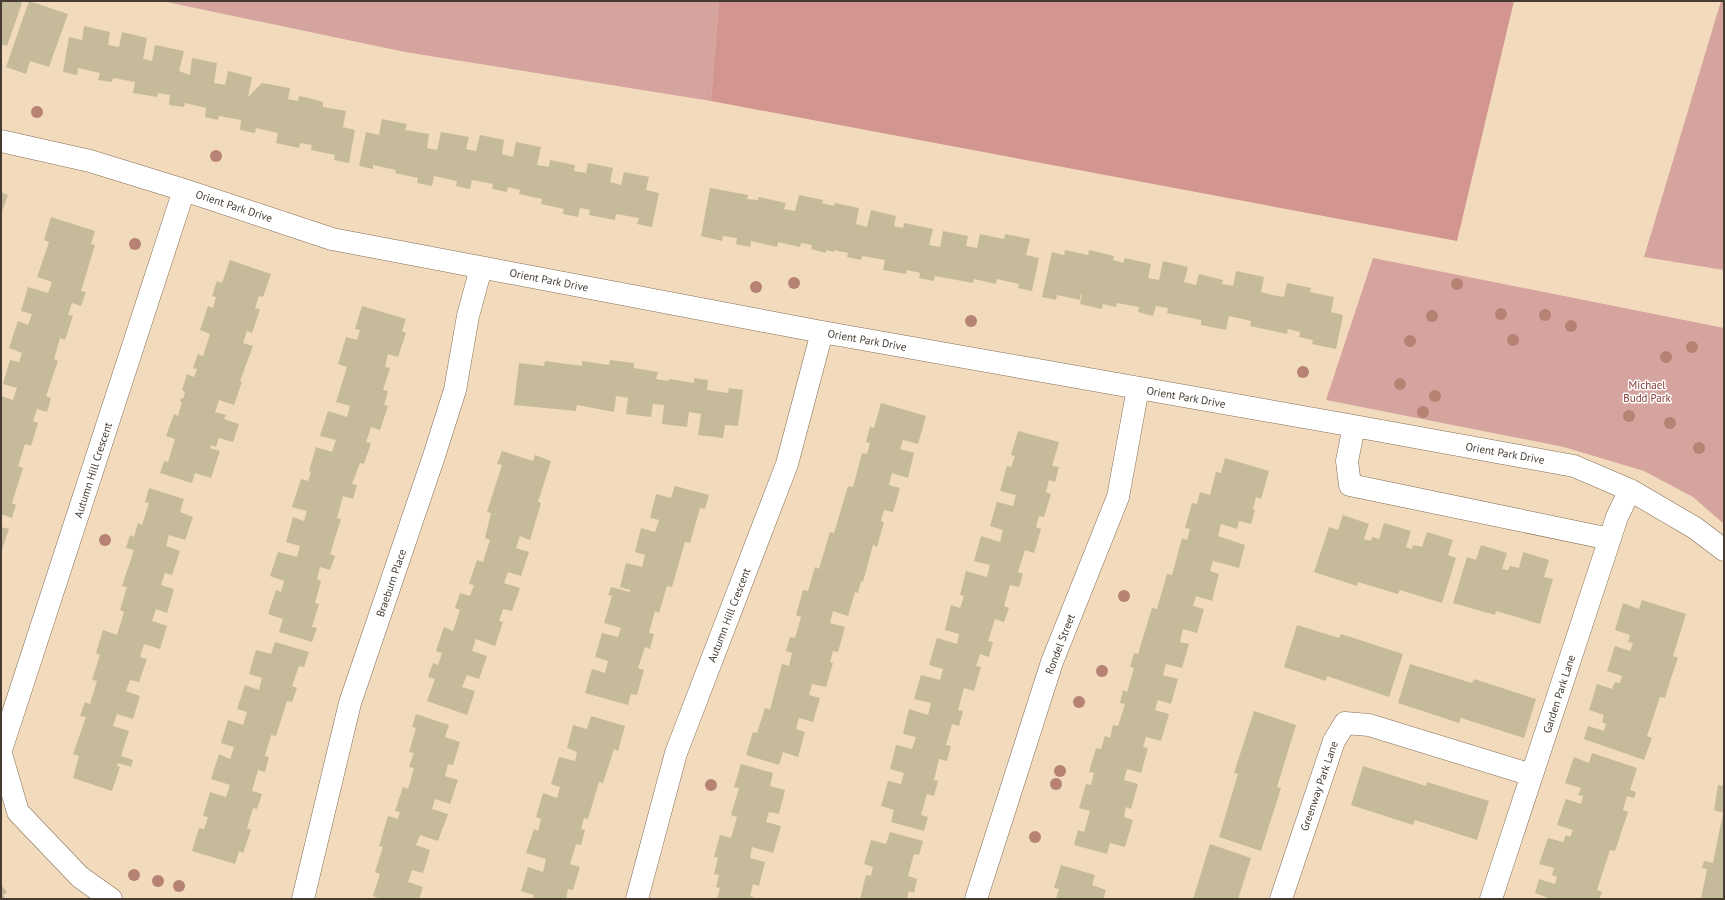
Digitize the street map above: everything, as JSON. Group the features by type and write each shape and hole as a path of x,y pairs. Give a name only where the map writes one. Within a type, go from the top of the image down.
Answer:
{"street":[{"name":"Orient Park Drive","path":"1,141 90,161 184,190 332,239 822,332 1574,466 1630,490 1695,528 1724,550"},
{"name":"Autumn Hill Crescent","path":"1,750 184,190"},
{"name":"Braeburn Place","path":"303,899 350,703 455,390 468,316 481,268"},
{"name":"Autumn Hill Crescent","path":"637,899 676,753 787,464 822,332"},
{"name":"Rondel Street","path":"976,899 1052,662 1118,496 1138,388"},
{"path":"1354,426 1346,461 1350,485 1610,539"},
{"name":"Garden Park Lane","path":"1492,899 1617,517 1630,490"},
{"name":"Greenway Park Lane","path":"1281,899 1334,741 1345,723 1369,725 1532,775"},
{"path":"1,754 18,812 80,877 111,899"}],"green space":[{"path":"162,1 719,1 711,101 405,52"},
{"path":"1721,1 1724,1 1724,270 1644,257"},
{"name":"Michael Budd Park","path":"1373,258 1724,328 1724,524 1693,497 1644,471 1564,447 1326,400"}],"shaded area":[{"path":"719,1 1514,1 1457,241 711,101"}],"building":[{"path":"1,1 18,1 22,3 7,46 1,44"},
{"path":"29,1 68,14 49,67 30,61 26,74 6,67"},
{"path":"84,26 110,32 108,45 119,47 122,32 147,38 143,59 152,61 155,45 184,51 179,71 190,75 192,58 217,63 214,83 225,85 228,71 252,77 248,97 262,83 290,88 288,99 298,101 299,96 309,98 323,102 323,107 346,111 343,127 355,130 349,163 334,160 335,155 311,150 312,145 300,143 299,148 276,143 278,133 256,128 255,133 240,130 241,120 219,116 218,120 205,117 206,108 185,103 184,107 169,105 170,95 158,93 157,97 133,93 135,82 113,78 112,82 98,80 100,73 78,68 77,75 63,72 69,37 82,40"},
{"path":"382,119 407,124 405,130 429,134 427,148 437,150 441,132 469,137 466,149 476,151 480,135 504,140 502,154 513,157 516,142 541,147 537,165 549,167 550,160 575,165 574,171 586,173 588,163 613,168 610,182 621,185 624,172 649,177 646,190 659,193 652,227 637,224 639,218 616,214 615,220 589,215 590,210 580,208 578,217 563,214 564,209 541,204 542,199 519,194 520,190 508,187 507,192 492,189 493,184 472,180 470,189 456,186 457,181 434,176 432,186 417,183 418,178 395,173 396,170 373,165 373,169 359,166 366,132 379,135"},
{"path":"710,188 748,195 747,199 758,200 758,197 786,203 784,209 795,211 799,195 823,200 822,203 834,206 835,203 859,208 856,224 867,227 871,210 896,216 894,226 903,228 904,223 933,229 929,245 940,247 943,231 968,236 966,246 977,248 980,234 1004,239 1005,234 1030,239 1026,255 1039,258 1032,291 1018,288 1019,284 997,279 996,284 974,279 973,283 935,276 934,281 919,278 920,273 907,270 906,274 883,270 885,260 862,256 861,260 847,257 848,253 834,250 834,252 826,250 826,253 811,249 812,245 801,243 800,247 778,242 777,247 751,241 750,247 736,244 737,238 723,236 722,241 701,236"},
{"path":"1,192 8,195 1,214"},
{"path":"51,217 95,231 91,244 95,245 81,291 86,292 81,306 72,303 68,315 73,316 65,340 60,338 54,359 58,361 46,396 51,398 47,412 37,409 33,421 38,423 31,446 25,444 18,466 23,468 12,503 16,505 12,518 1,514 1,396 13,400 17,388 3,384 10,360 19,362 22,353 9,348 18,321 28,325 32,314 21,311 28,287 48,293 52,282 37,277 49,242 44,240"},
{"path":"1065,250 1088,255 1089,250 1114,256 1113,260 1123,263 1125,258 1151,264 1148,278 1159,280 1163,261 1188,267 1184,282 1196,285 1199,274 1223,280 1222,284 1233,286 1236,271 1264,277 1261,292 1272,295 1284,297 1287,283 1311,288 1310,292 1334,297 1331,312 1343,315 1336,349 1312,344 1313,340 1299,337 1300,332 1288,329 1287,334 1250,326 1251,321 1229,316 1226,330 1201,325 1201,320 1167,313 1168,308 1156,306 1153,316 1138,312 1139,307 1117,303 1116,307 1103,304 1102,309 1080,304 1081,294 1080,300 1057,295 1056,300 1042,297 1052,252 1064,255"},
{"path":"230,260 271,274 263,297 259,296 255,308 260,309 252,333 247,331 243,343 253,346 240,381 242,382 234,405 219,400 215,412 226,415 224,419 239,424 233,442 219,438 216,447 211,445 210,448 220,451 211,478 195,473 192,483 160,473 164,461 168,462 175,439 166,436 174,414 178,416 182,402 180,401 181,398 183,399 185,392 182,390 187,374 194,377 197,369 193,368 198,354 203,356 210,334 200,330 208,306 213,308 216,297 212,296 217,281 222,283"},
{"path":"362,306 406,319 402,331 406,333 398,357 388,354 385,367 390,368 383,390 388,391 384,405 388,406 380,430 371,427 366,442 371,443 364,464 360,463 352,484 357,485 353,499 343,496 337,518 341,519 330,554 335,556 330,570 320,567 317,579 321,581 315,603 319,604 312,627 317,628 312,642 279,632 283,619 268,614 276,590 281,592 284,581 270,576 278,552 297,557 300,546 286,542 293,517 304,521 307,511 292,507 301,479 308,481 311,472 309,471 316,447 332,452 336,440 320,436 328,411 347,417 350,406 336,402 347,367 338,364 346,337 357,340 360,330 355,329"},
{"path":"610,360 634,363 634,368 658,372 656,379 669,381 669,379 694,383 694,378 708,380 707,390 728,393 729,388 743,390 738,426 725,425 723,438 698,435 701,414 689,412 687,427 662,424 664,405 653,404 651,417 626,414 628,398 616,396 614,412 577,405 576,411 514,405 519,363 544,366 545,361 582,366 582,361 609,365"},
{"path":"881,403 926,416 918,444 903,440 900,449 914,453 908,478 892,473 889,485 900,488 893,512 884,510 881,521 884,522 877,547 873,545 863,582 861,581 858,593 855,592 848,616 833,611 830,623 845,627 838,652 833,651 830,662 833,663 826,687 812,684 809,695 820,698 813,722 799,718 796,729 805,732 798,757 783,752 779,765 746,755 753,732 757,733 765,708 770,710 782,664 789,666 792,653 786,651 790,637 795,638 801,617 796,615 803,590 808,591 815,567 819,569 830,532 834,533 848,486 853,487 862,453 867,454 870,443 866,442 870,427 874,428"},
{"path":"1018,431 1059,442 1052,466 1059,467 1055,482 1049,480 1046,492 1051,494 1044,517 1039,516 1036,527 1041,529 1034,553 1025,550 1018,572 1023,574 1019,587 1010,585 1004,606 1009,608 1004,622 995,619 988,641 993,642 989,657 980,654 976,666 981,667 974,691 964,688 958,710 963,711 959,726 952,724 946,745 951,746 947,761 939,759 934,780 938,781 934,796 927,794 921,815 928,817 924,831 891,822 894,810 881,806 888,781 901,784 904,773 890,769 896,745 912,749 916,737 903,734 909,709 928,715 931,703 914,699 921,675 940,680 943,669 929,665 937,638 957,644 959,634 945,630 951,605 960,608 964,596 960,595 966,571 987,577 990,565 974,561 981,536 1000,542 1003,530 990,526 997,502 1013,506 1016,495 1000,491 1007,466 1011,467 1015,456 1011,455"},
{"path":"502,451 533,461 535,455 551,461 538,502 541,503 530,540 520,536 516,548 529,552 521,576 508,572 504,583 520,588 512,611 503,609 499,621 503,622 495,646 476,639 472,651 487,656 479,679 467,675 462,687 475,691 467,715 427,701 435,679 428,677 433,663 438,665 442,653 436,651 444,627 453,631 460,610 455,608 460,593 470,596 474,585 469,584 477,560 483,562 490,540 485,538 491,513 487,512 502,465 497,464"},
{"path":"1225,458 1269,471 1261,499 1256,497 1253,509 1243,506 1255,510 1251,524 1239,521 1237,529 1221,524 1218,536 1245,545 1239,568 1213,561 1210,571 1219,574 1212,601 1196,596 1193,606 1204,609 1197,633 1183,629 1180,642 1189,644 1182,668 1166,664 1163,675 1178,679 1171,704 1158,700 1155,710 1169,714 1161,741 1146,737 1143,747 1148,748 1141,773 1127,769 1124,780 1138,784 1131,809 1126,807 1124,817 1133,820 1125,847 1110,843 1107,854 1074,845 1078,830 1084,832 1090,811 1079,808 1086,784 1091,785 1094,773 1089,772 1096,748 1101,749 1105,736 1110,738 1113,725 1118,726 1125,704 1120,703 1123,690 1127,692 1134,668 1130,667 1134,653 1138,654 1152,608 1157,609 1167,574 1172,575 1182,538 1187,540 1190,529 1185,528 1192,503 1197,504 1200,492 1210,495 1216,472 1221,473"},
{"path":"675,486 709,495 705,509 700,508 690,543 685,542 672,587 667,586 659,613 655,611 649,633 654,634 650,649 645,647 638,668 644,670 637,695 631,694 628,705 585,693 592,669 605,673 608,661 595,657 602,633 618,637 621,628 604,623 612,596 608,595 611,587 630,592 630,590 620,587 626,563 642,567 645,555 635,552 641,528 655,532 659,520 650,518 656,494 671,498"},
{"path":"149,488 184,499 180,512 193,517 185,540 169,535 166,546 180,551 172,575 165,573 161,585 174,589 167,613 156,609 152,621 167,626 160,649 144,644 140,657 147,659 139,682 130,680 126,691 140,696 133,719 117,714 113,726 129,731 121,756 133,760 131,767 118,763 117,766 120,767 112,791 73,778 79,756 73,754 86,717 80,716 85,702 90,704 97,681 92,680 100,655 96,653 103,630 117,635 124,612 120,610 127,587 122,586 134,550 126,548 130,535 134,537 138,523 142,525 149,503 145,502"},
{"path":"1343,515 1369,524 1364,539 1371,541 1372,537 1379,539 1384,523 1411,531 1406,547 1412,549 1413,545 1422,547 1427,532 1453,540 1448,555 1456,558 1442,603 1400,590 1398,594 1358,582 1357,586 1314,572 1329,527 1338,530"},
{"path":"1,527 9,529 1,552"},
{"path":"1481,545 1507,553 1502,569 1508,570 1510,566 1519,568 1523,552 1549,560 1544,577 1553,579 1540,624 1496,611 1495,615 1453,603 1467,557 1476,560"},
{"path":"1642,600 1686,614 1673,656 1678,658 1665,698 1660,697 1647,736 1652,738 1644,760 1584,739 1588,726 1604,731 1606,724 1602,722 1604,715 1589,710 1597,684 1612,689 1615,682 1620,683 1622,676 1607,671 1615,646 1630,651 1633,643 1628,642 1630,635 1615,630 1623,603 1639,609"},
{"path":"1297,625 1339,638 1341,634 1403,654 1389,697 1327,676 1326,681 1284,667"},
{"path":"275,642 309,652 304,667 299,666 292,686 297,688 292,702 287,701 276,736 271,735 265,756 269,757 265,772 258,770 252,791 262,794 257,809 253,808 247,828 251,830 243,853 239,851 235,864 192,851 199,828 204,829 208,817 203,816 210,792 226,797 230,785 211,779 219,754 230,759 234,747 221,743 228,720 243,725 247,712 237,709 245,685 259,690 262,678 249,674 256,650 271,654"},
{"path":"1410,664 1472,683 1474,679 1536,699 1524,738 1461,718 1459,723 1398,703"},
{"path":"1254,711 1296,725 1277,787 1281,788 1261,851 1219,837 1238,774 1234,773"},
{"path":"416,714 449,725 445,737 460,742 453,765 448,764 445,776 458,780 450,804 435,799 432,809 448,814 438,841 420,835 416,845 430,850 423,873 412,870 408,882 423,887 419,899 381,899 373,896 380,874 375,872 383,847 379,846 388,816 398,819 400,812 395,811 403,787 408,789 414,768 409,767 414,753 409,752 416,728 412,727"},
{"path":"591,716 625,726 618,751 614,749 603,783 599,782 588,819 584,818 581,829 585,830 581,845 576,844 570,864 580,867 573,890 568,889 566,899 533,899 534,895 521,891 528,867 543,872 546,859 526,853 534,829 538,831 541,819 536,817 543,793 557,798 560,787 551,784 559,757 575,761 577,752 567,748 573,725 587,729"},
{"path":"1592,753 1637,768 1630,790 1636,792 1634,798 1627,796 1623,810 1628,812 1615,851 1610,850 1597,890 1602,892 1599,899 1551,899 1535,893 1539,879 1555,884 1557,877 1552,875 1554,868 1539,864 1548,838 1563,842 1566,835 1570,837 1573,830 1557,825 1566,799 1581,804 1583,796 1578,795 1581,788 1565,783 1574,757 1589,763"},
{"path":"741,764 773,773 770,786 785,790 779,814 769,812 766,822 781,826 773,853 752,847 750,858 765,862 759,886 753,884 750,896 758,899 717,899 720,888 716,887 719,875 714,874 718,858 714,857 720,835 731,838 737,817 731,815 739,788 734,787"},
{"path":"1363,766 1426,786 1427,782 1489,801 1477,840 1415,820 1413,825 1351,805"},
{"path":"1718,785 1724,786 1724,899 1701,899 1707,869 1702,868 1704,861 1713,863 1723,813 1714,810"},
{"path":"890,832 923,841 919,855 914,854 908,876 917,879 914,893 909,891 907,899 860,899 866,875 871,876 873,867 864,864 871,840 886,844"},
{"path":"1210,844 1251,858 1238,899 1193,899"},
{"path":"1061,865 1095,875 1092,885 1106,890 1103,899 1056,899 1059,889 1054,888"},
{"path":"1,885 7,892 3,895 6,899 1,899"}]}
